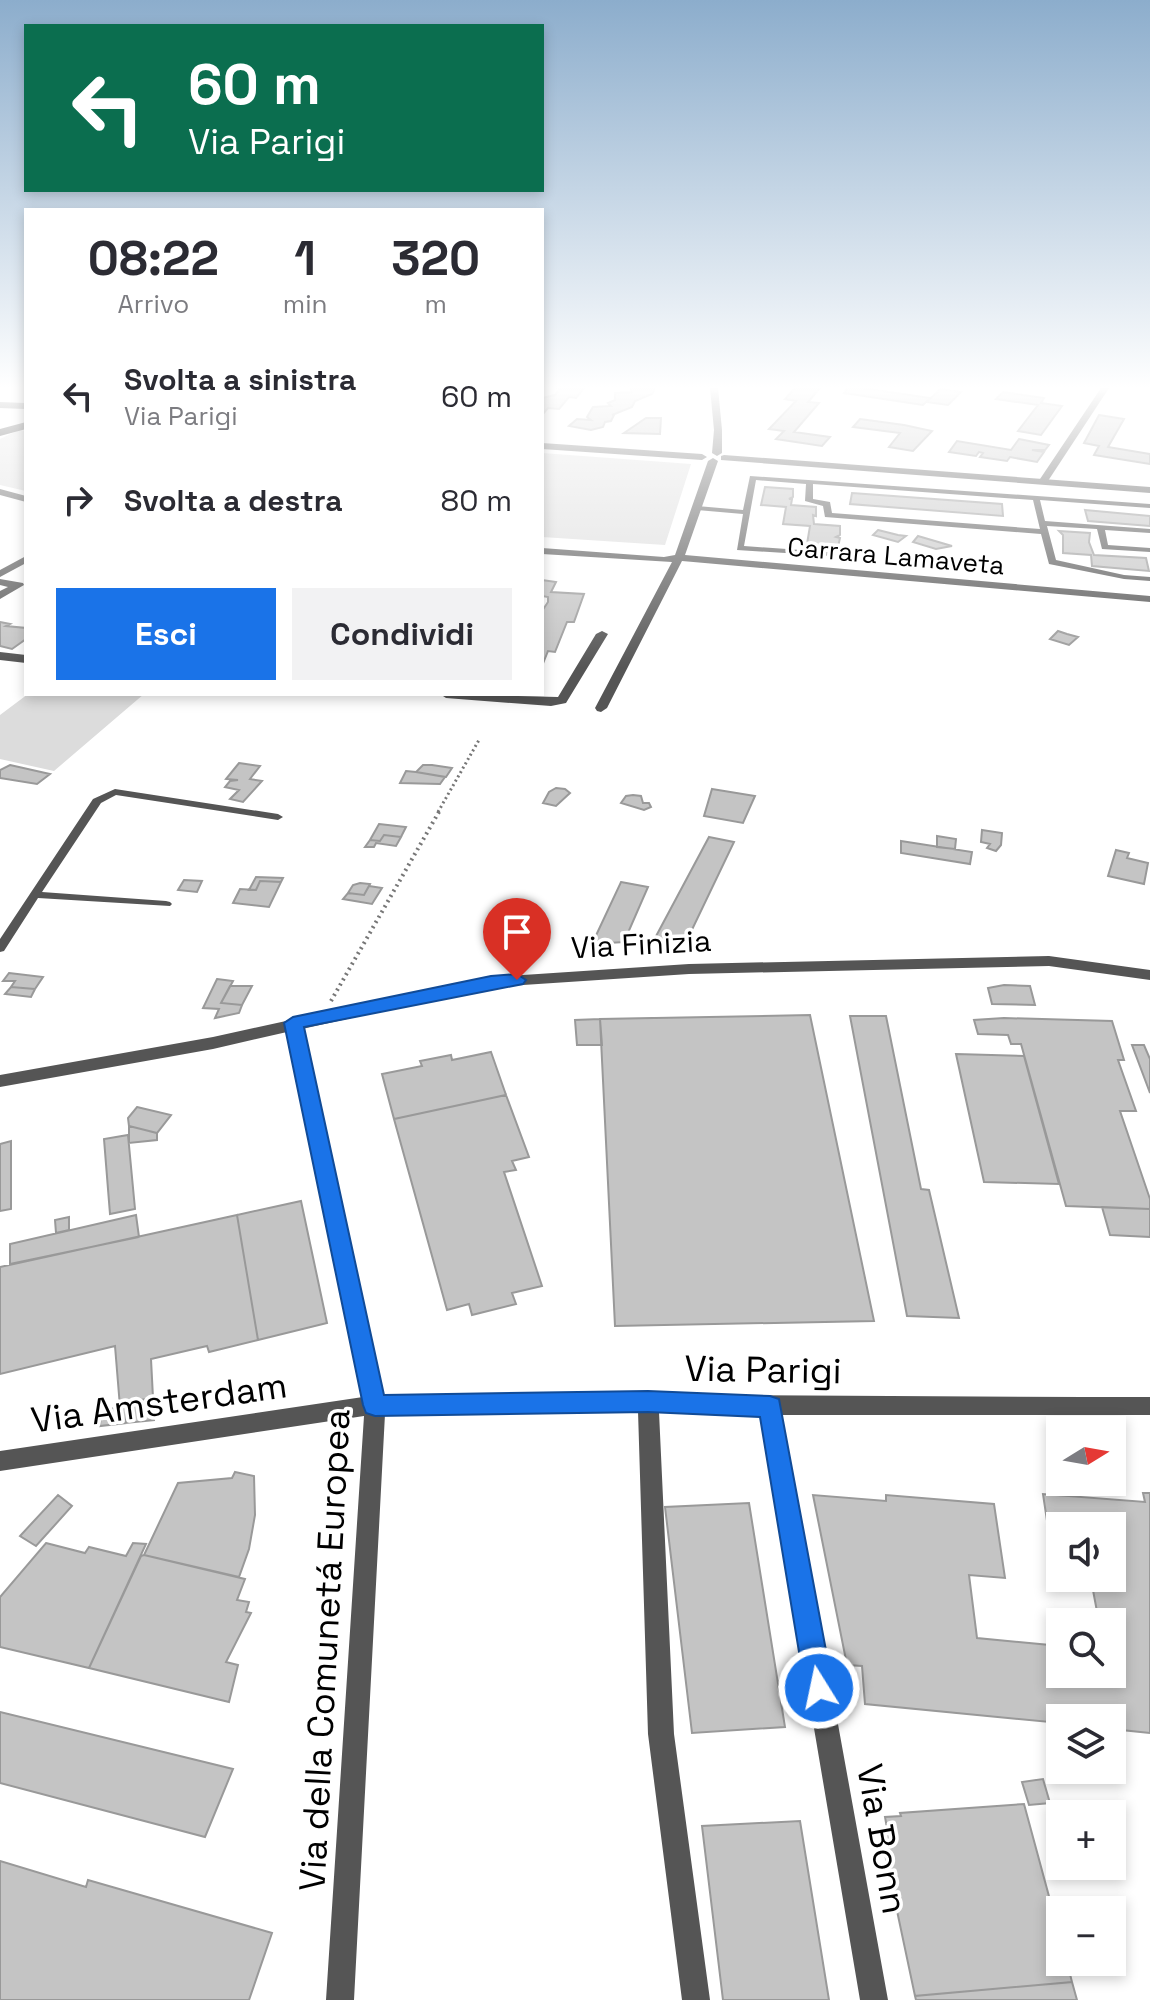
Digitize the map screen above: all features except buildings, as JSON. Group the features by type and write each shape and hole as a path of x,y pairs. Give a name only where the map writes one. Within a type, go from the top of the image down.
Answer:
{"street":[{"path":"601,708 679,558 706,481"},
{"path":"1039,481 1150,490"},
{"path":"0,492 24,498"},
{"name":"Carrara Lamaveta","path":"544,551 664,560 679,558 1150,599"},
{"path":"0,574 24,560"},
{"path":"0,582 19,585 0,596"},
{"path":"472,696 551,702 562,700 602,634"},
{"path":"0,656 24,659"},
{"name":"Via Finizia","path":"0,1081 213,1043 491,982 592,973 1049,961 1150,975"},
{"name":"Via della Comunetá Europea","path":"293,1023 375,1405 340,2000"},
{"path":"648,1402 661,1734 696,2000"},
{"name":"Via Parigi","path":"375,1405 648,1402 770,1406 1150,1406"},
{"name":"Via Amsterdam","path":"0,1461 375,1405"},
{"name":"Via Bonn","path":"770,1406 874,2000"}],"lane":[{"path":"752,481 740,548 829,554"},
{"path":"804,481 1150,506"},
{"path":"814,482 809,501 827,504 828,515 1150,531"},
{"path":"1048,482 1055,499"},
{"path":"1036,498 1052,562 1124,577 1150,579"},
{"path":"1071,501 1076,526"},
{"path":"697,508 745,512"},
{"path":"1101,528 1105,547 1150,550"},
{"path":"0,948 97,801 106,794 115,792 278,817"},
{"path":"37,895 166,904"}],"path":[{"path":"322,1017 479,740"}],"shaded area":[{"path":"0,481 24,481 24,491 0,485"},
{"path":"544,481 685,481 665,545 544,537"},
{"path":"25,696 142,696 54,771 0,759 0,715"}],"route":[{"path":"517,980 491,982 293,1023 375,1405 648,1402 770,1406 819,1688"}]}
